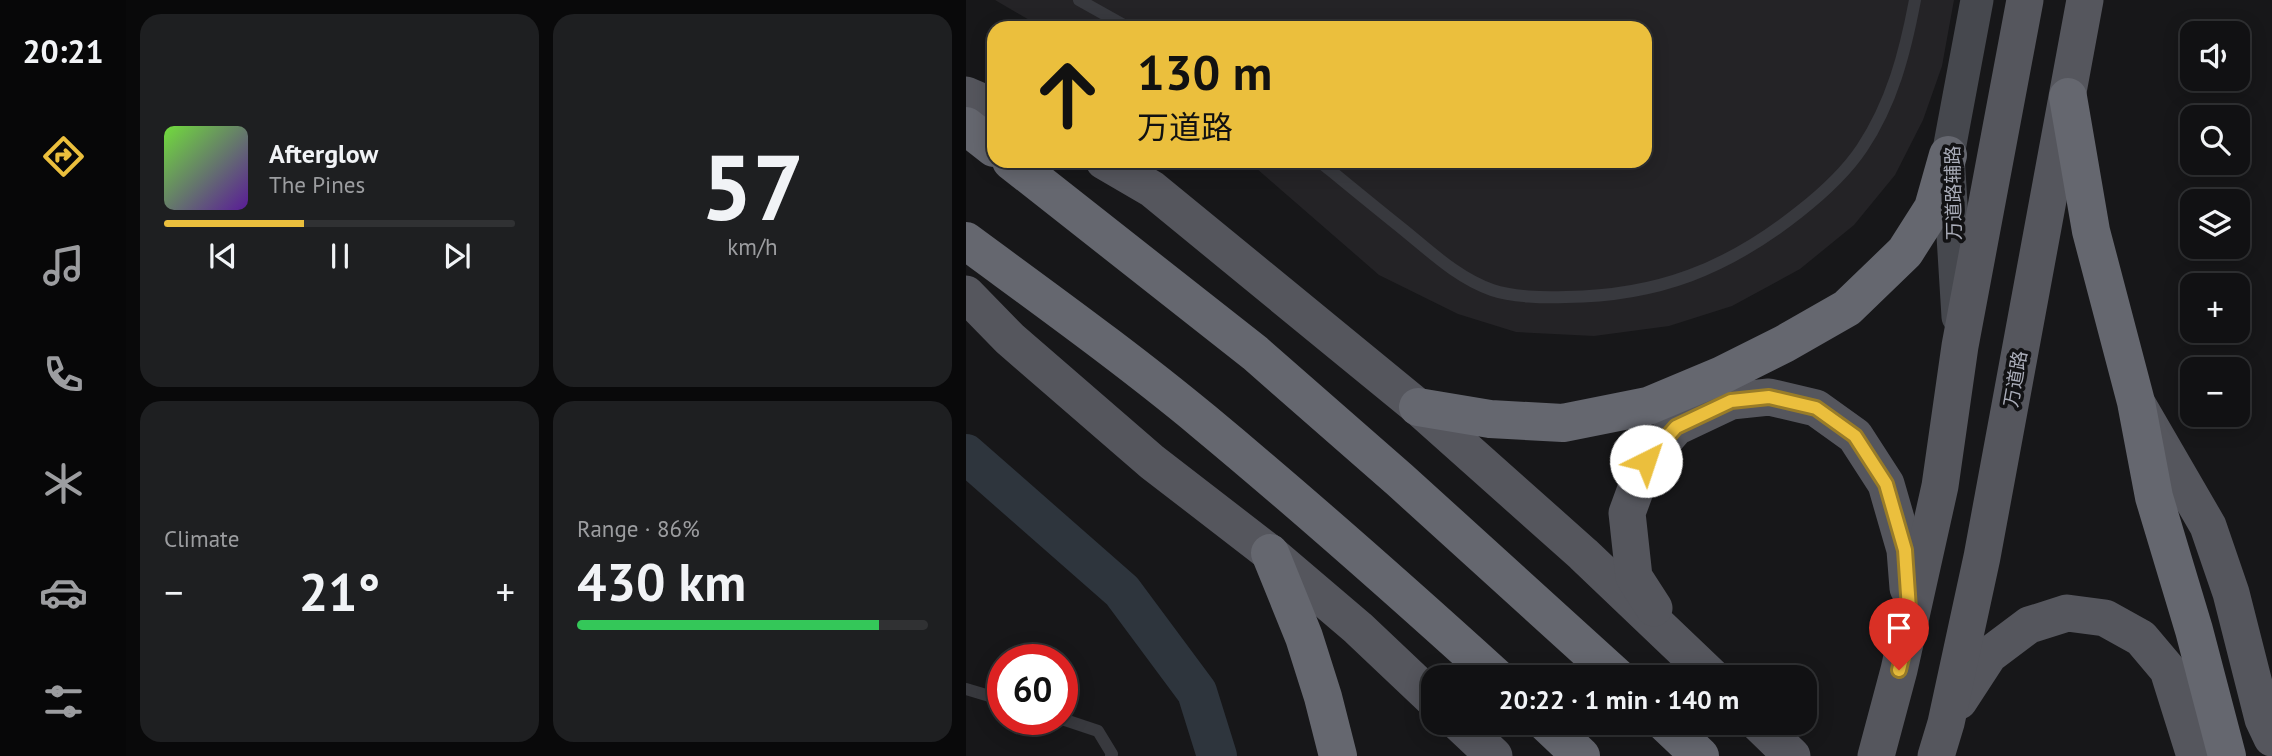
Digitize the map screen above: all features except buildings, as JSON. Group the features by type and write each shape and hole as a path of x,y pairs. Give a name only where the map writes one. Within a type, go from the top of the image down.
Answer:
{"highway":[{"path":"2068,97 2091,231 2136,402 2154,497 2194,630 2227,756"},
{"path":"966,126 987,142"},
{"path":"1418,407 1490,419 1563,423 1648,406 1722,374 1784,344 1847,308 1905,252 1933,208 1948,155"},
{"path":"1020,168 1255,353 1604,665"},
{"path":"966,241 1201,419 1340,537 1483,665"},
{"path":"1270,554 1304,637 1338,756"},
{"path":"1559,735 1581,756"},
{"path":"1678,735 1700,756"}],"main road":[{"name":"万道路辅路","path":"1960,346 1948,155 1976,0"},
{"path":"1876,756 1910,624 1940,486 1960,346 2025,0"},
{"name":"万道路","path":"1941,739 1985,544 2085,0"},
{"path":"966,95 987,104"},
{"path":"1116,168 1152,189 1418,407 1583,554 1700,665"},
{"path":"966,294 1010,339 1152,462 1270,554 1358,628 1421,688"},
{"path":"1677,643 1634,577 1627,513 1646,461 1676,427 1731,401 1769,397 1816,408 1855,436 1886,484 1905,550 1910,624"},
{"path":"2136,402 2208,526 2231,593 2263,719 2272,738"},
{"path":"1941,739 1989,655 2029,625 2067,613 2105,618 2141,638 2168,670 2195,756"},
{"path":"1472,735 1494,756"},
{"path":"1770,735 1792,756"}],"lane":[{"path":"1079,0 1116,21"},
{"path":"1328,168 1450,268 1493,291 1544,298 1605,297 1666,285 1721,264 1770,235 1819,196 1860,150 1885,110 1906,48 1915,0"},
{"path":"966,688 987,695"},
{"path":"1078,724 1098,731 1111,756"}],"shaded area":[{"path":"995,0 1954,0 1942,66 1923,120 1895,175 1854,225 1800,269 1732,306 1669,326 1594,336 1516,332 1458,314 1379,275 1256,168 1652,168 1652,21 1031,21"}],"waterway":[{"path":"966,454 1122,591 1197,692 1217,756"}],"route":[{"path":"1646,461 1676,427 1731,401 1769,397 1816,408 1855,436 1886,484 1905,550 1910,624 1899,670"}]}
